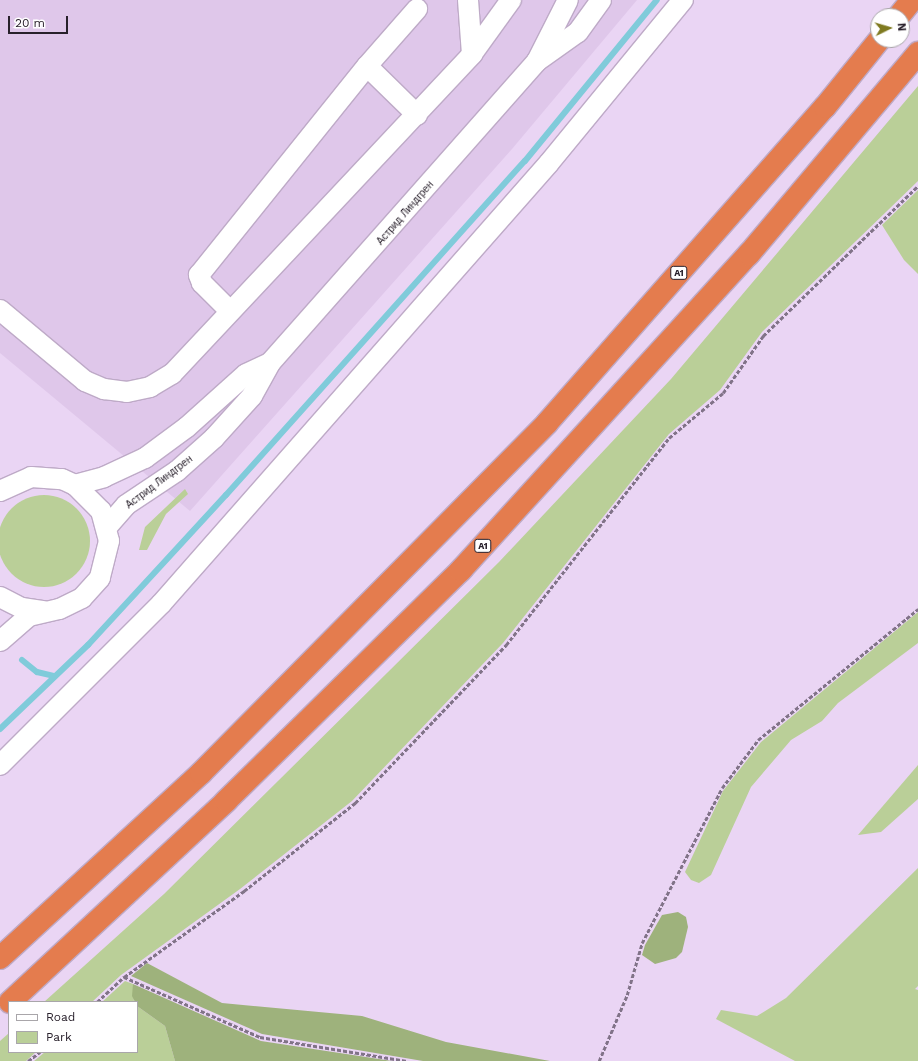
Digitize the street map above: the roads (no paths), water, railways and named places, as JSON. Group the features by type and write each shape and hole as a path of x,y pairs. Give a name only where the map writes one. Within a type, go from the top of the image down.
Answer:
{"highway":[{"path":"906,8 912,0"},
{"name":"A1","path":"0,958 201,772 547,422 825,107 873,48"},
{"name":"A1","path":"12,1001 226,801 461,570 749,254 918,54"},
{"name":"A1","path":"0,1012 8,1005"}],"street":[{"path":"468,0 472,54"},
{"path":"0,310 85,381 104,389 127,392 150,386 172,374 472,54 511,0"},
{"name":"Астрид Линдгрен","path":"538,61 568,0"},
{"name":"Астрид Линдгрен","path":"107,528 126,505 177,471 214,438 252,396 270,363 538,61 578,32 601,0"},
{"path":"0,765 161,604 550,163 683,0"},
{"path":"230,311 202,283 199,275 367,66 417,9"},
{"path":"367,66 416,114"},
{"name":"Астрид Линдгрен","path":"75,485 104,477 145,458 187,427 246,374 270,363"},
{"path":"0,491 8,478 46,476 75,485 90,496 107,528 108,554 100,578 71,605 46,611 23,620 0,641"},
{"path":"0,597 22,608 46,611"}],"waterway":[{"path":"0,729 88,645 226,495 525,161 657,0"},
{"path":"22,660 37,672 55,676"}]}
